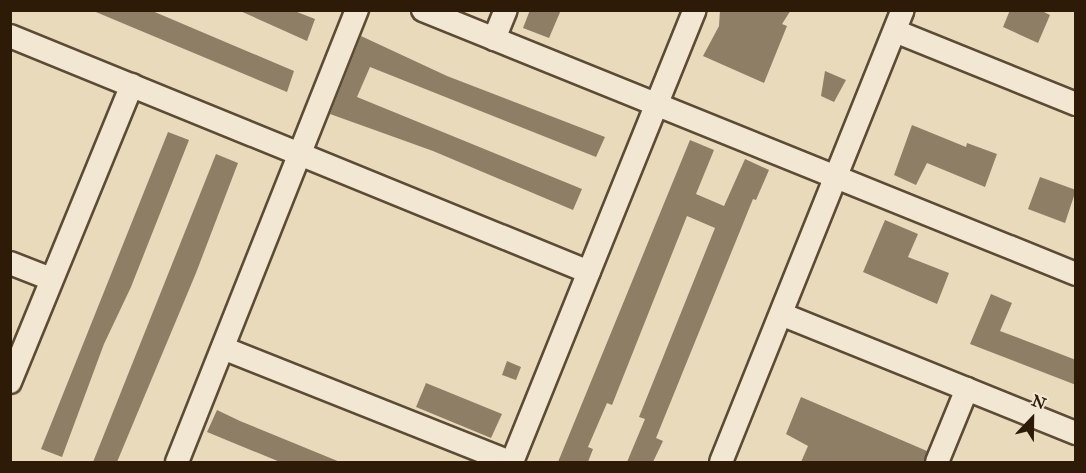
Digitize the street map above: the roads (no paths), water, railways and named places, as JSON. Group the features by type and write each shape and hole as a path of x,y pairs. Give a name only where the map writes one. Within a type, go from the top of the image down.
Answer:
{"street":[{"path":"177,462 302,155 357,10"},
{"path":"423,10 1076,274"},
{"path":"494,39 506,10"},
{"path":"224,348 511,462 695,10"},
{"path":"721,462 903,10"},
{"path":"895,32 1076,104"},
{"path":"10,36 589,272"},
{"path":"10,382 132,86"},
{"path":"10,263 51,279"},
{"path":"781,314 1076,433"},
{"path":"937,462 967,389"}]}
